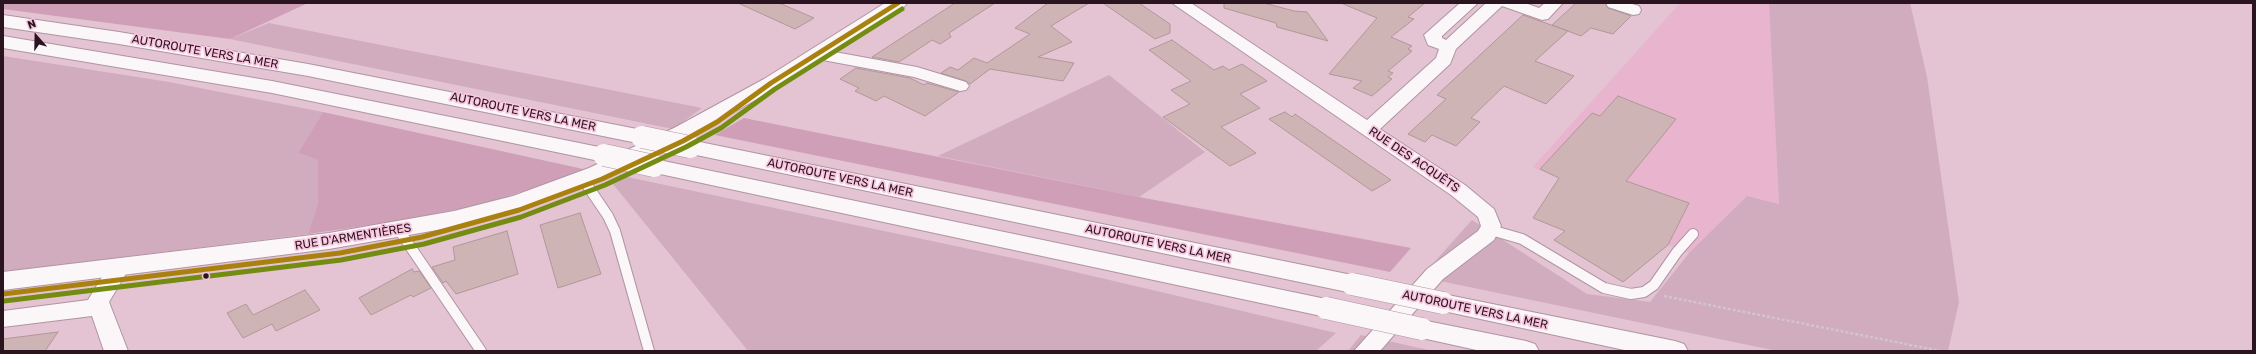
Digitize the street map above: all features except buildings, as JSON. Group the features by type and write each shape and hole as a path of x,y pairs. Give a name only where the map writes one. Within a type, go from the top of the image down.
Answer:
{"main road":[{"name":"RUE D'ARMENTIÈRES","path":"3,281 114,275 312,257 403,236 487,220 683,142 717,122 771,83 898,3"},
{"name":"AUTOROUTE VERS LA MER","path":"3,21 126,39 308,70 642,137 1675,351"},
{"path":"3,42 272,87 604,155 1526,351"},
{"name":"RUE D'ARMENTIÈRES","path":"3,294 114,275"}],"street":[{"name":"RUE DES ACQUÊTS","path":"1180,3 1481,207 1489,218 1490,230"},
{"path":"1448,47 1434,41 1432,37 1470,3"},
{"path":"1368,129 1444,60 1448,47 1496,3"},
{"path":"1509,3 1542,15 1555,3"},
{"path":"1614,3 1633,10"},
{"path":"818,54 917,72 960,86"},
{"path":"1366,351 1435,274 1482,239 1490,230"},
{"path":"114,275 100,297 98,307 116,351"},
{"path":"3,319 98,307"}],"lane":[{"path":"585,182 608,216 615,231 649,351"},
{"path":"1490,230 1522,239 1604,288 1622,294 1644,292 1654,285 1677,252 1693,234"},
{"path":"403,236 481,351"}],"path":[{"path":"1644,292 1941,351"}],"shaded area":[{"path":"3,3 308,3 230,39 3,9"},
{"path":"1680,3 1769,3 1779,204 1747,196 1689,253 1605,221 1582,188 1533,167"},
{"path":"1769,3 1910,3 1927,77 1959,302 1948,351 1777,351 1421,277 1472,220 1587,294 1650,302 1689,253 1747,196 1779,204"},
{"path":"269,23 702,108 673,129 230,39"},
{"path":"3,56 169,82 323,112 298,153 318,160 318,203 308,234 3,272"},
{"path":"1109,75 1205,152 1139,197 938,156"},
{"path":"323,112 583,169 564,178 484,204 399,221 308,234 318,203 318,160 298,153"},
{"path":"744,118 1139,197 1411,248 1390,272 715,135"},
{"path":"627,177 1041,264 1336,333 1316,351 748,351 613,184"},
{"path":"1361,335 1433,351 1348,351"}],"transit line":[{"path":"3,294 340,253 422,237 519,210 602,179 683,141 717,122 771,83 898,3"},
{"path":"4,301 341,260 424,244 521,217 605,185 686,147 721,128 775,89 902,9"}]}
